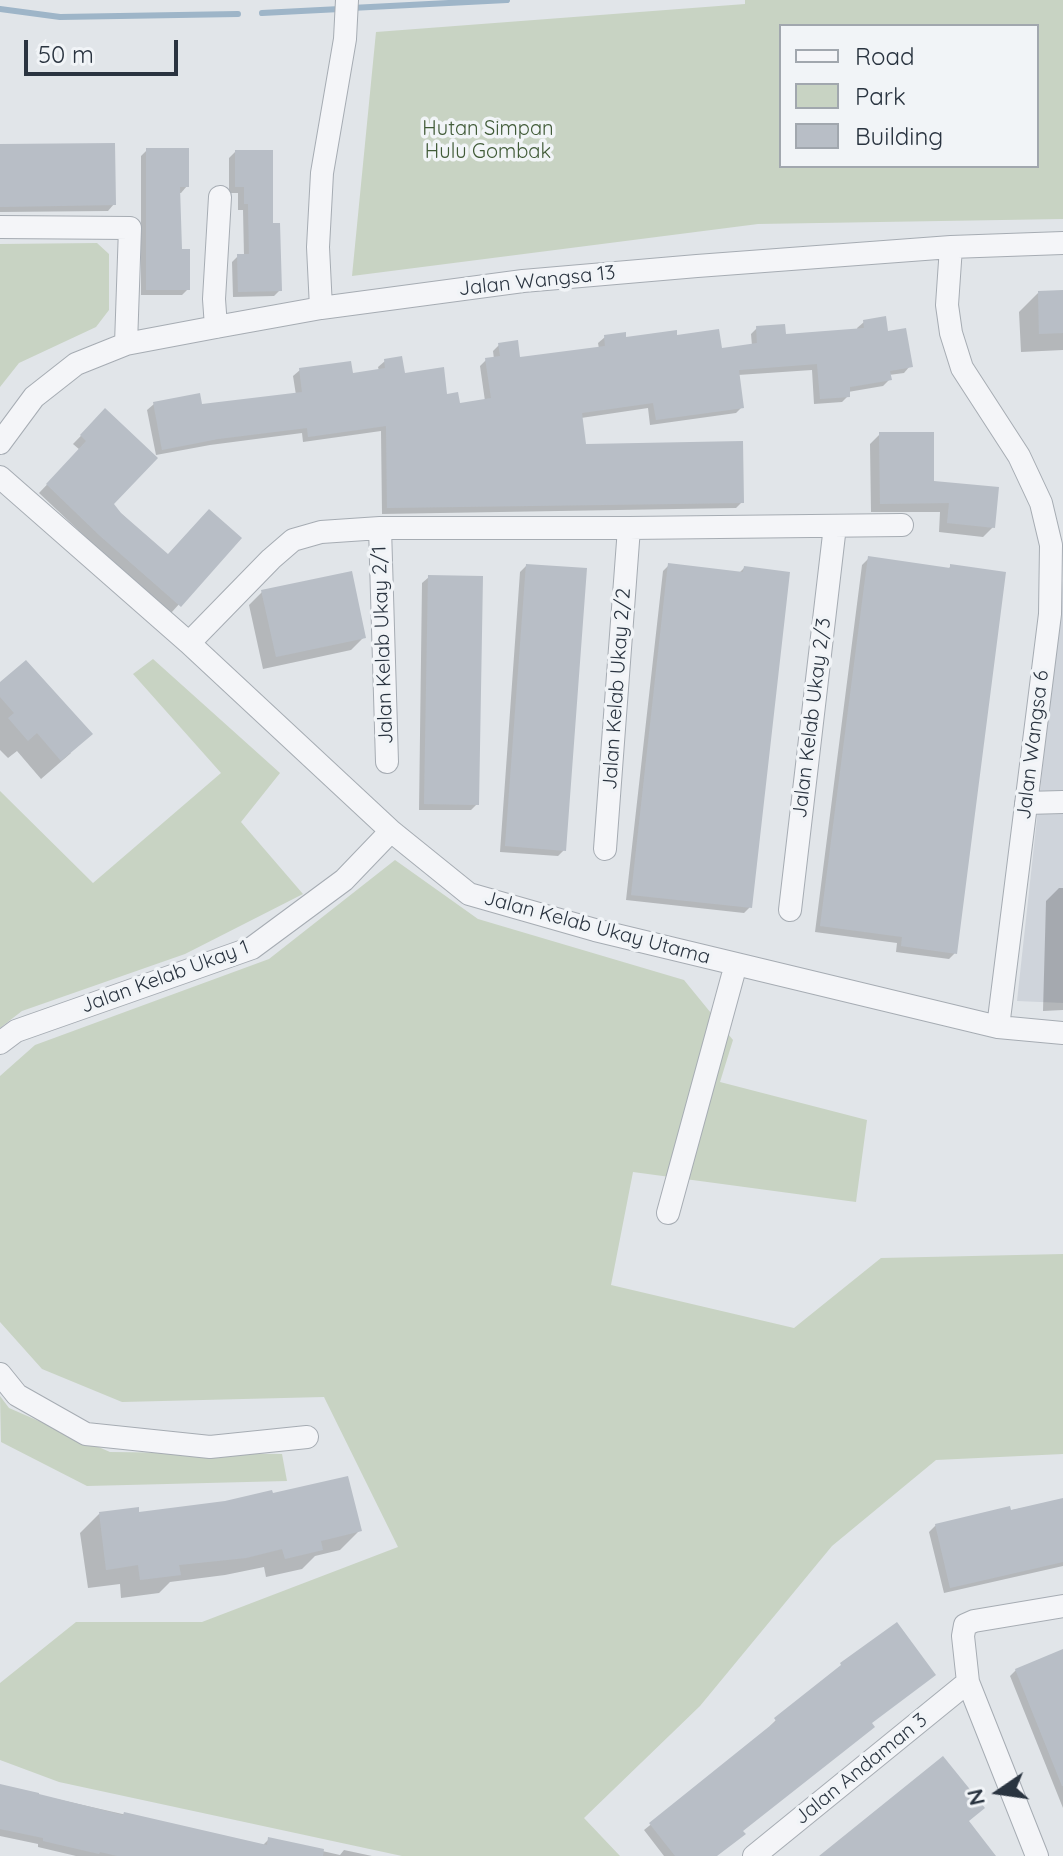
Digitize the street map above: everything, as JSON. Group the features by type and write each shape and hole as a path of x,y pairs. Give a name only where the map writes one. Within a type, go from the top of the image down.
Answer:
{"street":[{"path":"321,308 318,247 322,173 345,39 347,0"},
{"path":"216,327 214,299 220,197"},
{"path":"0,227 130,228 126,344"},
{"name":"Jalan Wangsa 13","path":"0,443 34,397 76,364 126,344 216,327 321,308 523,281 951,247 1063,243"},
{"name":"Jalan Wangsa 6","path":"951,247 947,305 951,333 962,368 1019,456 1057,545 998,1027"},
{"name":"Jalan Kelab Ukay Utama","path":"0,477 189,643 391,831 469,894 595,930 998,1027 1063,1033"},
{"path":"189,643 293,540 321,532 380,528 902,525"},
{"name":"Jalan Kelab Ukay 2/3","path":"790,910 835,526"},
{"name":"Jalan Kelab Ukay 2/1","path":"380,528 387,762"},
{"name":"Jalan Kelab Ukay 2/2","path":"605,849 629,528"},
{"path":"1026,803 1063,802"},
{"name":"Jalan Kelab Ukay 1","path":"0,1043 16,1031 252,948 344,880 391,831"},
{"path":"668,1213 736,964"},
{"path":"0,1374 17,1395 86,1434 210,1447 307,1437"},
{"path":"1037,1856 968,1682 963,1636 965,1625 974,1621 1063,1606"},
{"name":"Jalan Andaman 3","path":"754,1856 968,1682"}],"shaded area":[{"path":"1063,581 1063,1003 1017,1001"}],"green space":[{"name":"Hutan Simpan Hulu Gombak","path":"745,0 1063,0 1063,219 758,224 352,276 376,32 745,4"},
{"path":"97,243 109,254 109,310 96,327 19,363 0,387 0,244"},
{"path":"153,659 280,773 241,822 303,894 185,954 22,1011 0,1028 0,791 93,883 221,773 133,674"},
{"path":"395,860 478,919 684,980 733,1040 720,1082 867,1120 856,1202 633,1172 611,1285 794,1328 881,1258 1063,1254 1063,1454 936,1460 832,1546 700,1706 584,1818 620,1856 402,1856 59,1782 0,1760 0,1683 76,1622 202,1622 398,1547 324,1397 122,1402 42,1369 0,1322 0,1076 35,1045 269,959"},
{"path":"0,1396 9,1408 110,1452 282,1454 287,1481 87,1486 1,1442"}],"building":[{"path":"115,143 116,205 0,207 0,144"},
{"path":"146,148 189,148 189,187 180,187 182,249 190,249 190,290 146,290"},
{"path":"235,150 273,150 273,223 280,223 282,291 238,292 237,254 249,254 248,204 244,204 244,187 235,187"},
{"path":"1063,290 1063,333 1039,334 1038,291"},
{"path":"886,316 888,331 906,328 913,367 890,371 892,380 850,387 850,397 820,399 817,364 739,370 744,408 656,420 653,403 582,413 586,444 743,441 744,503 387,508 386,426 308,437 307,428 218,439 162,450 153,402 200,393 202,404 302,392 299,368 351,361 353,373 385,368 384,359 402,356 405,373 444,367 447,394 458,392 460,403 491,398 485,358 500,356 498,343 518,340 520,357 605,346 604,335 626,332 626,337 677,330 677,335 719,329 722,348 757,343 756,326 785,324 786,334 864,328 863,320"},
{"path":"105,408 158,458 114,504 121,513 168,554 209,509 242,538 181,607 46,484 86,441 80,435"},
{"path":"879,432 934,432 934,481 999,487 995,528 947,523 949,503 880,504"},
{"path":"868,556 950,568 950,564 1006,572 957,954 901,946 902,937 820,926"},
{"path":"668,563 743,572 744,566 790,572 752,908 631,895"},
{"path":"526,564 587,568 566,851 505,846"},
{"path":"352,571 366,638 276,657 261,590"},
{"path":"428,575 483,576 479,805 424,804"},
{"path":"26,660 93,734 61,761 37,733 28,741 8,718 14,713 0,697 0,682"},
{"path":"348,1476 362,1531 321,1541 323,1550 285,1559 282,1549 246,1558 179,1565 181,1575 140,1580 138,1565 106,1570 99,1512 139,1507 139,1512 225,1501"},
{"path":"1063,1498 1063,1562 950,1588 935,1524 1010,1506 1011,1510"},
{"path":"897,1622 936,1675 872,1723 875,1727 743,1831 746,1834 717,1856 675,1856 649,1823 776,1721 774,1718 840,1663"},
{"path":"1063,1649 1063,1786 1062,1786 1015,1669"},
{"path":"943,1756 985,1808 969,1821 996,1856 819,1856"},
{"path":"0,1784 123,1815 124,1812 267,1845 268,1837 324,1849 323,1856 99,1854 0,1829"}],"waterway":[{"path":"351,8 507,0"},
{"path":"0,9 60,17 238,14"},
{"path":"262,13 340,9"}]}
